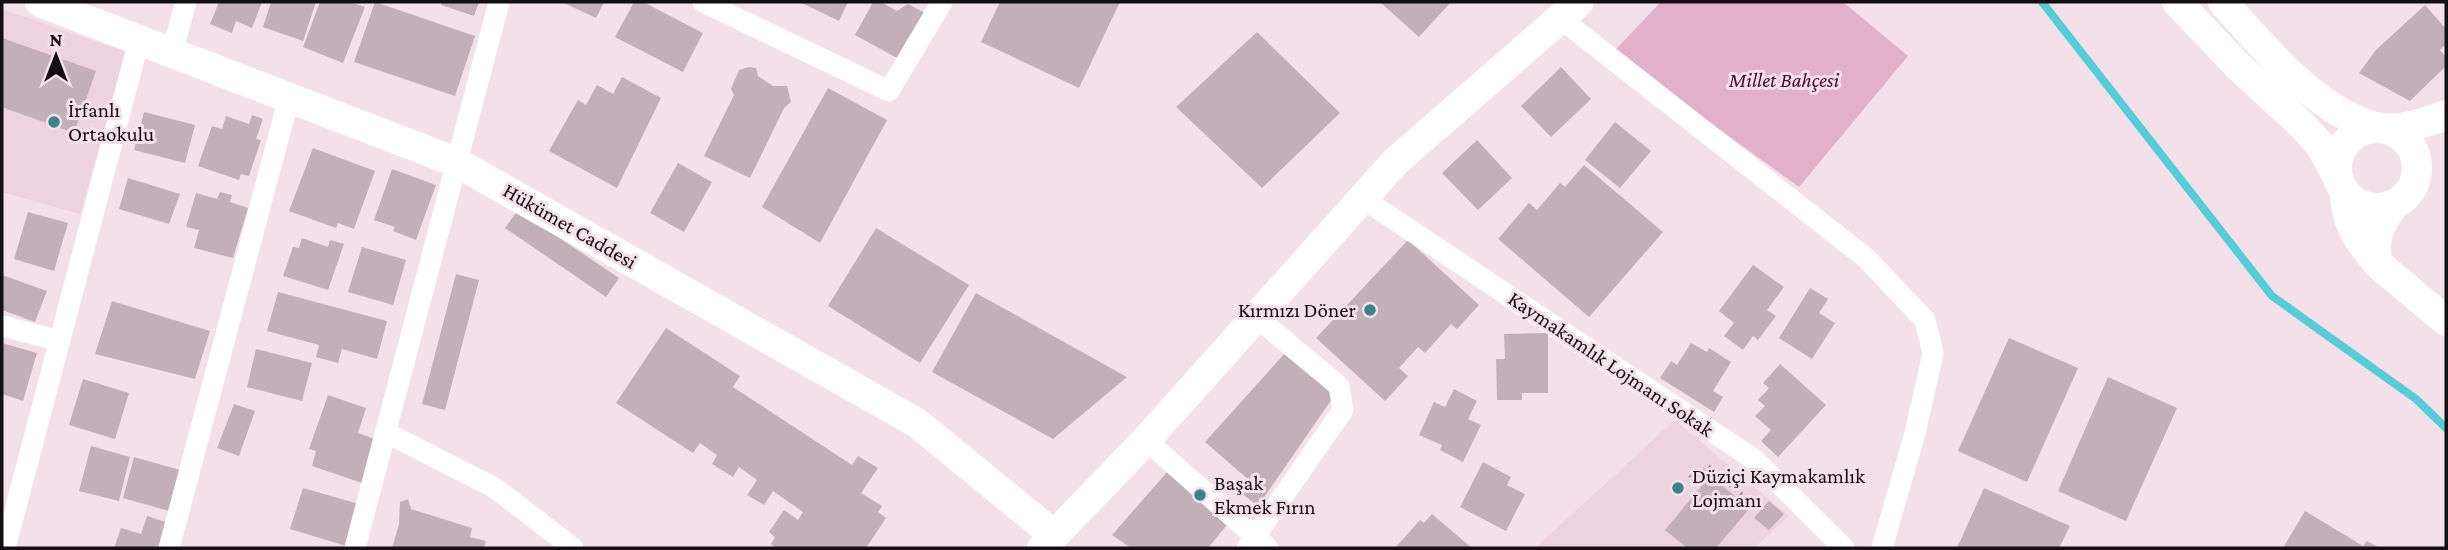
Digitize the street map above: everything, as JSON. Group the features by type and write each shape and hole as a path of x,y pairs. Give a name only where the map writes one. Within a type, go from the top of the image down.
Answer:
{"street":[{"name":"Hükümet Caddesi","path":"40,2 456,162 917,423 1048,542"},
{"path":"172,52 186,2"},
{"path":"355,548 499,2"},
{"path":"703,2 889,90 942,2"},
{"path":"2177,2 2239,67 2303,125 2320,145 2342,186 2355,201 2367,206 2393,205"},
{"path":"2223,2 2277,63 2325,102 2357,120 2405,139 2417,161 2417,174"},
{"path":"1048,542 1146,440 1396,161 1569,10 1866,258 1925,320 1933,353 1915,433 1882,548"},
{"path":"5,548 139,40"},
{"path":"169,548 289,97"},
{"path":"2378,264 2374,247 2382,221 2393,205 2405,197 2446,117"},
{"path":"2446,117 2358,133 2347,142 2337,166 2345,213 2351,228 2378,264 2446,321"},
{"name":"Kaymakamlık Lojmanı Sokak","path":"1362,198 1755,460 1844,548"},
{"path":"1146,440 1256,545 1343,410 1339,386 1255,316"},
{"path":"2,327 60,341"},
{"path":"385,432 495,488 573,548"}],"path":[{"path":"1689,475 1696,481 1708,466 1733,488"}],"shaded area":[{"name":"İrfanlı Ortaokulu","path":"2,9 126,52 80,214 2,192"},
{"name":"Düziçi Kaymakamlık Lojmanı","path":"1675,420 1789,516 1754,548 1535,548"}],"green space":[{"name":"Millet Bahçesi","path":"1661,2 1843,2 1908,56 1799,187 1613,52"}],"building":[{"path":"219,2 262,2 252,28 236,21 232,33 210,24"},
{"path":"271,2 316,2 303,41 263,27"},
{"path":"320,2 350,2 365,7 343,63 303,47"},
{"path":"375,2 475,36 455,96 354,62"},
{"path":"442,2 479,2 474,16 441,5"},
{"path":"562,2 604,2 596,18"},
{"path":"634,2 643,2 703,33 683,72 615,37"},
{"path":"800,2 848,2 839,21"},
{"path":"873,2 881,2 897,11 908,4 925,13 899,59 855,35"},
{"path":"1000,2 1120,2 1079,88 981,42"},
{"path":"1380,2 1451,2 1419,37"},
{"path":"2425,5 2446,29 2446,44 2440,50 2446,57 2446,66 2410,101 2359,73 2376,50"},
{"path":"1257,32 1340,113 1262,188 1176,107"},
{"path":"2,38 96,71 74,133 2,107"},
{"path":"1561,67 1591,99 1551,137 1521,106"},
{"path":"756,68 758,76 773,86 787,86 791,102 784,108 750,178 704,156 734,95 731,89 739,70"},
{"path":"622,77 661,98 617,188 549,151 578,100 586,105 597,85 613,94"},
{"path":"828,88 887,120 820,243 762,207"},
{"path":"144,112 195,125 185,163 134,150"},
{"path":"252,115 263,119 256,139 261,140 249,176 241,174 239,180 198,166 212,126 222,129 226,116 249,124"},
{"path":"1615,122 1651,151 1620,188 1585,160"},
{"path":"1477,140 1512,178 1478,210 1442,173"},
{"path":"313,148 375,171 354,229 338,223 336,228 289,211"},
{"path":"678,163 712,182 684,232 650,213"},
{"path":"1584,165 1663,232 1589,317 1498,239 1529,203 1537,210 1560,183 1565,187"},
{"path":"392,169 436,185 416,240 393,231 395,227 374,220"},
{"path":"128,178 180,194 169,224 119,209"},
{"path":"220,192 232,195 230,202 248,208 233,258 194,248 199,230 186,227 196,193 217,199"},
{"path":"518,210 619,278 606,297 505,228"},
{"path":"28,212 68,223 54,271 14,259"},
{"path":"876,228 969,285 920,363 828,306"},
{"path":"302,238 328,247 330,240 344,244 328,290 283,276 293,247 299,248"},
{"path":"1408,240 1479,305 1457,329 1451,324 1425,353 1418,347 1399,368 1408,376 1385,401 1316,338"},
{"path":"362,247 406,260 393,305 348,292"},
{"path":"1753,265 1784,287 1767,310 1776,316 1758,340 1753,336 1743,350 1724,336 1734,323 1719,311"},
{"path":"456,274 479,280 445,410 422,404"},
{"path":"2,275 47,291 35,322 2,310"},
{"path":"1810,288 1828,299 1819,313 1835,323 1812,359 1779,338"},
{"path":"278,292 387,321 377,359 342,349 338,363 316,357 319,345 267,331"},
{"path":"976,293 1127,377 1053,439 932,372"},
{"path":"112,301 210,331 195,379 95,354"},
{"path":"666,328 740,376 733,387 852,465 858,456 878,468 861,493 882,506 878,512 886,518 866,548 776,548 771,544 775,537 769,532 784,510 798,520 803,512 773,491 764,505 747,495 757,480 739,467 733,477 712,464 717,455 700,443 693,453 616,403"},
{"path":"1548,333 1548,393 1522,393 1522,400 1497,400 1496,359 1505,359 1504,334"},
{"path":"2009,338 2078,368 2027,482 1958,451"},
{"path":"2,343 37,353 23,401 2,394"},
{"path":"1691,343 1707,352 1709,348 1731,362 1713,391 1723,397 1714,412 1660,378 1671,361 1677,365"},
{"path":"256,349 312,363 302,401 247,387"},
{"path":"1286,352 1334,396 1258,506 1237,490 1249,480 1205,442"},
{"path":"1780,364 1826,405 1778,457 1761,441 1771,430 1755,416 1765,406 1758,400 1769,388 1763,383"},
{"path":"2108,377 2177,408 2126,521 2058,491"},
{"path":"83,379 129,393 115,439 69,425"},
{"path":"1454,389 1477,401 1468,419 1481,425 1463,462 1440,450 1442,445 1419,435 1434,402 1445,407"},
{"path":"328,395 366,408 358,433 377,440 362,483 312,466 316,451 309,449"},
{"path":"234,404 255,411 239,456 217,448"},
{"path":"91,446 130,457 119,501 79,491"},
{"path":"134,457 180,470 169,511 123,498"},
{"path":"1483,462 1511,477 1507,485 1525,494 1506,531 1460,507"},
{"path":"1168,471 1227,525 1208,548 1131,548 1112,535"},
{"name":"Düziçi Kaymakamlık Lojmanı","path":"1710,476 1750,508 1716,548 1687,548 1665,530"},
{"path":"303,488 359,504 346,546 290,529"},
{"path":"1984,488 2070,526 2059,548 1957,548"},
{"path":"408,499 411,509 472,528 470,537 486,541 484,548 392,548 399,524 400,502"},
{"path":"1769,501 1784,514 1769,530 1754,518"},
{"path":"2305,511 2363,546 2367,541 2380,548 2283,548"},
{"path":"1432,514 1472,548 1395,548 1420,520 1424,523"},
{"path":"147,516 169,523 161,548 114,548 121,528 141,534"}],"waterway":[{"path":"2042,2 2272,296 2416,399 2446,428"}],"place":[{"name":"İrfanlı Ortaokulu","path":"54,122"},
{"name":"Kırmızı Döner","path":"1370,310"},
{"name":"Düziçi Kaymakamlık Lojmanı","path":"1678,488"},
{"name":"Başak Ekmek Fırın","path":"1200,495"}]}
